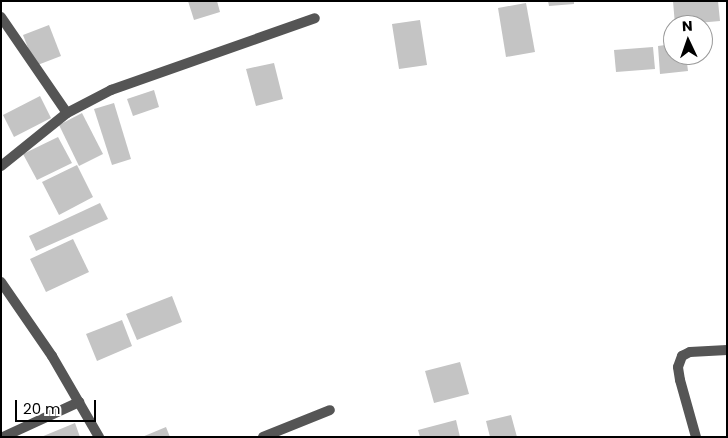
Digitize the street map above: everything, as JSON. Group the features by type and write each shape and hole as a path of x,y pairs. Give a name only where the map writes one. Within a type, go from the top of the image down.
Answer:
{"street":[{"path":"1,17 67,113"},
{"path":"1,166 67,113 111,90 315,18"},
{"path":"1,282 52,356 99,437"},
{"path":"696,437 678,367 682,356 690,352 727,350"},
{"path":"3,437 79,402"},
{"path":"264,437 330,410"}],"building":[{"path":"188,1 217,1 220,12 194,20"},
{"path":"548,1 574,1 574,4 549,6"},
{"path":"673,1 718,1 720,21 713,22 713,15 674,15"},
{"path":"526,3 535,52 506,57 498,8"},
{"path":"420,20 427,65 399,69 392,24"},
{"path":"49,25 61,56 35,66 23,35"},
{"path":"663,45 663,65 687,65 688,71 660,74 658,46"},
{"path":"653,47 655,69 616,72 614,50"},
{"path":"274,63 283,99 256,106 246,69"},
{"path":"154,90 159,107 133,116 127,99"},
{"path":"40,96 51,118 14,137 3,115"},
{"path":"114,103 131,159 112,165 94,109"},
{"path":"82,113 103,154 79,166 59,125"},
{"path":"58,137 72,163 37,180 23,154"},
{"path":"77,165 93,197 59,215 42,182"},
{"path":"100,203 108,219 36,251 29,236"},
{"path":"73,239 89,272 46,292 30,259"},
{"path":"172,296 182,322 137,340 126,314"},
{"path":"122,320 132,346 97,361 86,334"},
{"path":"460,362 469,394 434,403 425,371"},
{"path":"511,415 517,437 490,437 486,421"},
{"path":"456,420 460,437 420,437 418,430"},
{"path":"75,423 80,437 41,437"},
{"path":"166,427 170,437 142,437"}]}
